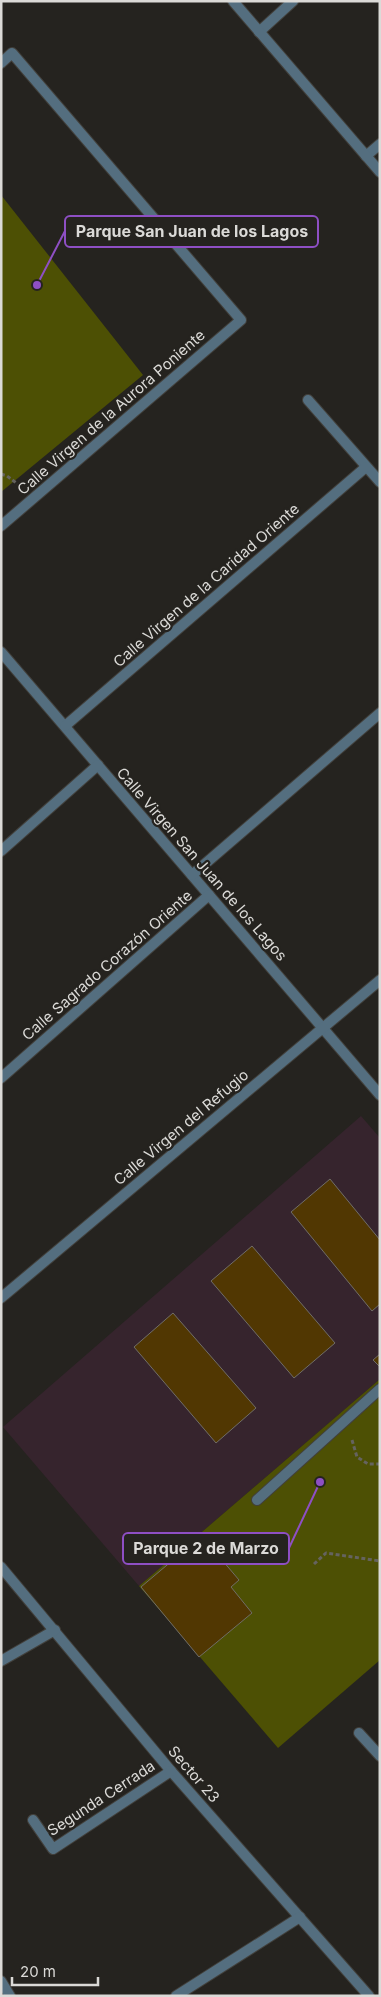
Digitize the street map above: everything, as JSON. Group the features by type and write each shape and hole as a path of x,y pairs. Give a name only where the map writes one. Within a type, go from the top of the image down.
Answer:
{"street":[{"path":"233,1 380,172"},
{"path":"259,32 293,1"},
{"name":"Calle Virgen de la Aurora Poniente","path":"1,63 12,53 240,320 1,526"},
{"path":"366,156 380,144"},
{"path":"308,400 380,482"},
{"name":"Calle Virgen de la Caridad Oriente","path":"65,726 366,467"},
{"name":"Calle Virgen San Juan de los Lagos","path":"1,652 380,1095"},
{"path":"192,875 380,713"},
{"path":"1,851 98,764"},
{"name":"Calle Sagrado Corazón Oriente","path":"1,1078 209,895"},
{"name":"Calle Virgen del Refugio","path":"1,1298 380,980"},
{"path":"257,1500 380,1390"},
{"name":"Sector 23","path":"1,1568 55,1630 171,1771 369,1996"},
{"path":"1,1661 55,1630"},
{"path":"359,1733 380,1756"},
{"name":"Segunda Cerrada","path":"33,1820 53,1849 171,1771"},
{"path":"176,1996 300,1917"},
{"path":"1,1981 10,1996"}],"path":[{"path":"352,1436 351,1444 357,1457 368,1464 380,1464"},
{"path":"314,1564 326,1553 380,1561"}],"shaded area":[{"path":"1,195 143,375 1,492"},
{"path":"361,1116 380,1138 380,1379 139,1586 3,1427"},
{"path":"380,1379 380,1660 278,1748 139,1586"}],"building":[{"path":"330,1179 380,1240 380,1304 372,1311 291,1212"},
{"path":"252,1246 335,1343 294,1378 211,1281"},
{"path":"173,1313 256,1408 216,1443 134,1347"},
{"path":"380,1354 380,1367 373,1360"},
{"path":"192,1544 207,1563 217,1554 239,1580 231,1587 252,1613 199,1657 141,1587"}],"place":[{"name":"Parque San Juan de los Lagos","path":"37,285"},
{"name":"Parque 2 de Marzo","path":"320,1482"}]}
